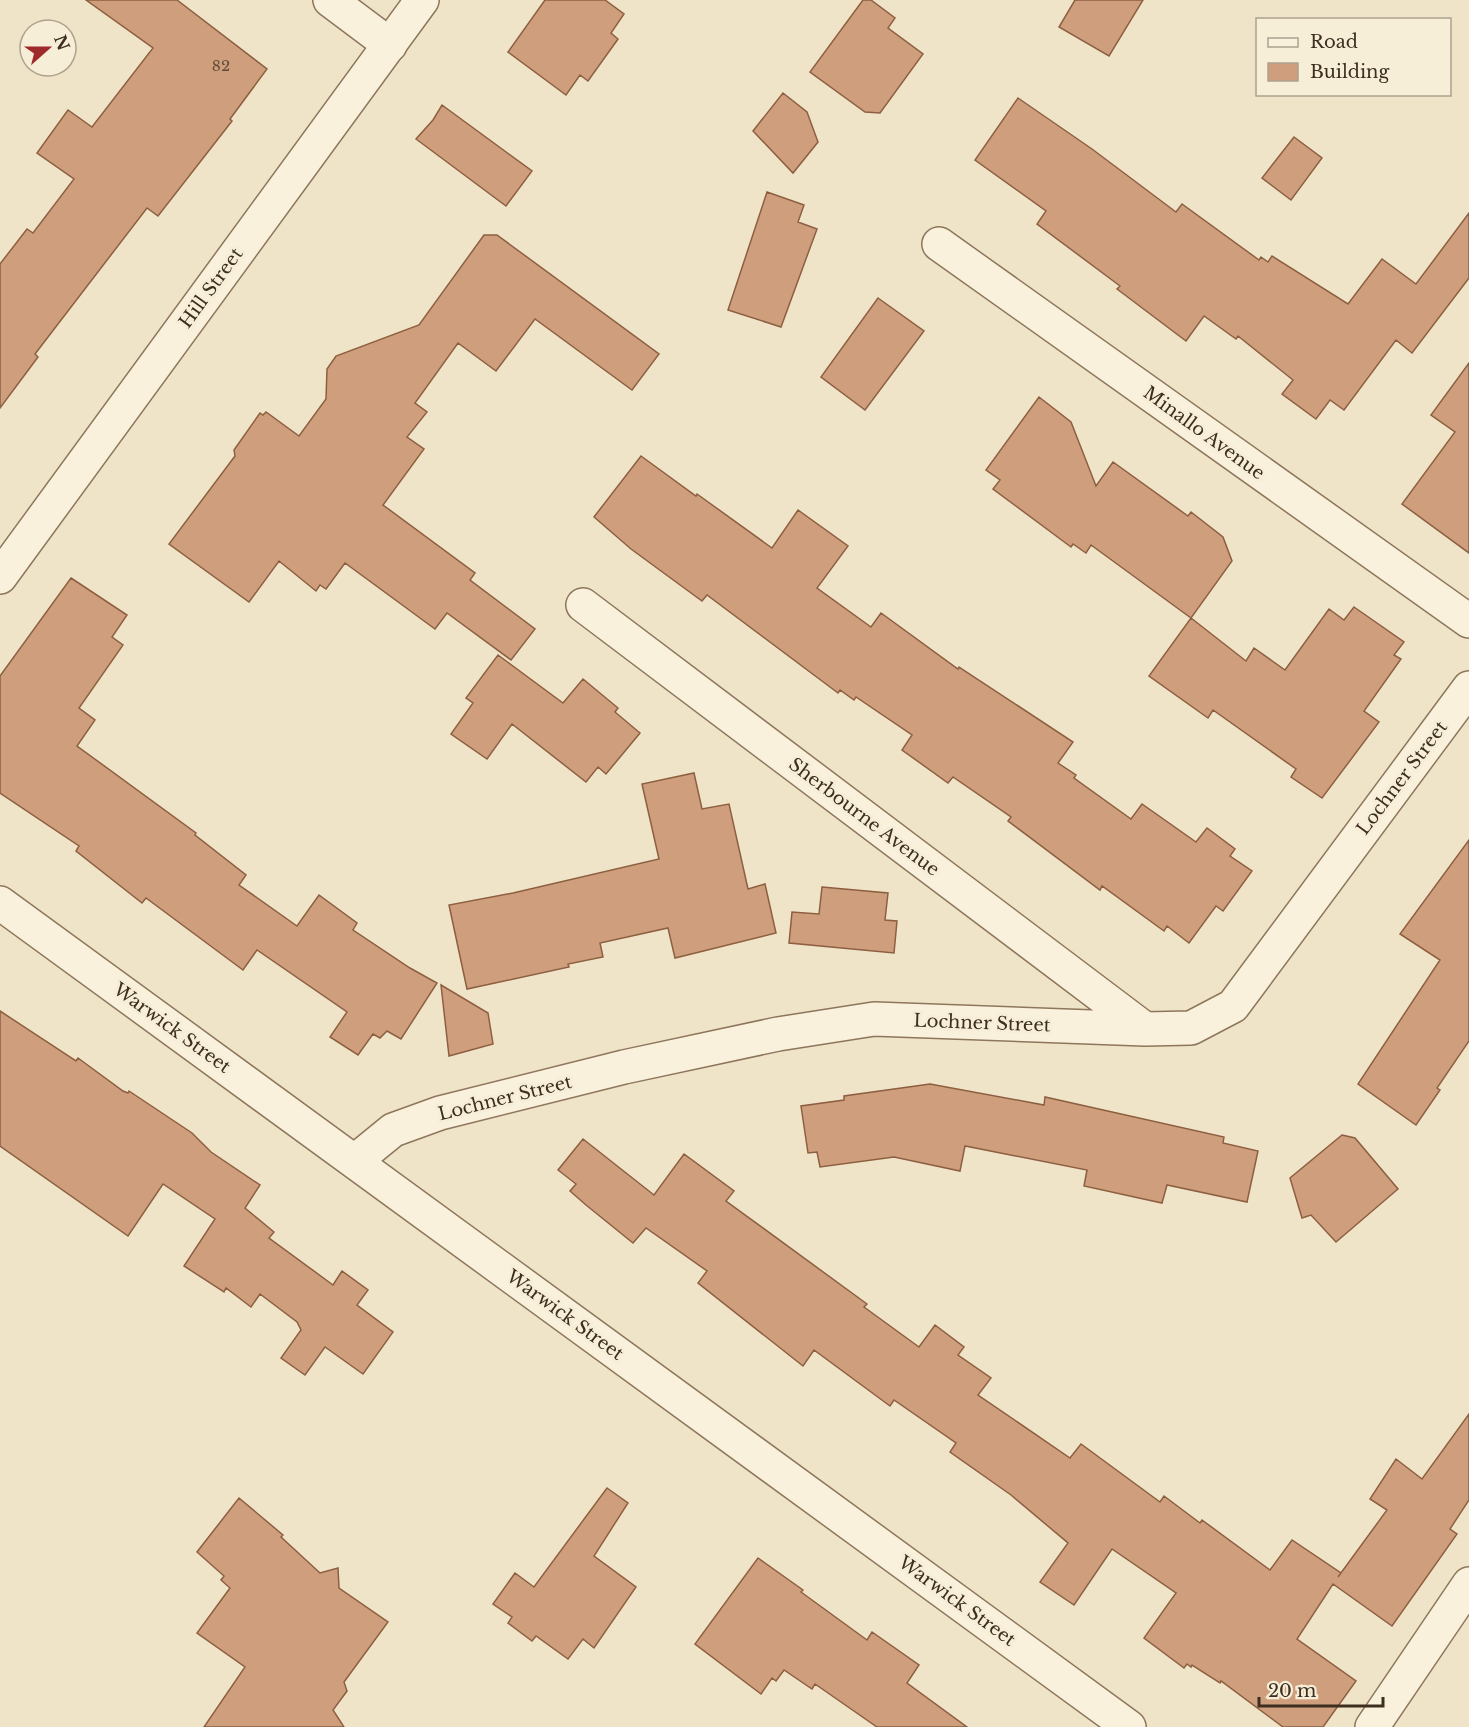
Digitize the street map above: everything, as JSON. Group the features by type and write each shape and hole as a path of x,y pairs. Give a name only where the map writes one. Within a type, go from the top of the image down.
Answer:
{"street":[{"path":"330,0 390,45"},
{"name":"Hill Street","path":"0,577 422,0"},
{"name":"Minallo Avenue","path":"939,244 1469,621"},
{"name":"Sherbourne Avenue","path":"583,605 1145,1029"},
{"name":"Lochner Street","path":"356,1161 393,1130 440,1113 624,1067 778,1034 874,1019 1145,1029 1191,1028 1233,1006 1469,688"},
{"name":"Warwick Street","path":"0,903 1129,1727"},
{"path":"1372,1727 1469,1584"}],"building":[{"path":"86,0 177,0 267,69 230,119 232,121 158,216 147,208 35,354 38,357 0,408 0,264 27,229 33,233 74,179 37,153 68,110 92,127 153,48"},
{"path":"545,0 605,0 624,14 611,33 618,39 588,81 580,75 566,95 508,52"},
{"path":"863,0 871,0 895,18 888,28 923,54 880,113 865,112 810,72"},
{"path":"1075,0 1143,0 1109,56 1059,27"},
{"path":"783,93 807,112 818,142 793,173 753,131"},
{"path":"1018,98 1092,149 1176,212 1182,204 1259,260 1261,257 1268,262 1272,256 1348,304 1382,259 1416,284 1469,213 1469,278 1412,353 1396,340 1344,410 1330,400 1316,419 1282,394 1293,380 1238,336 1236,339 1204,316 1186,341 1117,289 1120,286 1037,224 1046,211 975,160"},
{"path":"442,105 532,171 506,206 416,139 433,120"},
{"path":"1294,137 1322,158 1291,200 1262,178"},
{"path":"767,192 804,205 798,222 817,229 781,327 728,310"},
{"path":"484,235 497,235 659,354 632,390 535,319 496,371 458,343 415,403 427,412 407,437 424,449 383,505 475,573 470,580 535,629 511,660 447,613 435,629 345,563 326,589 320,585 316,591 279,561 249,602 169,544 235,456 234,450 260,413 263,415 266,412 299,436 326,399 327,369 336,356 419,325"},
{"path":"878,298 924,331 865,410 821,377"},
{"path":"1469,363 1469,553 1402,504 1455,432 1431,415"},
{"path":"1039,397 1071,422 1096,486 1113,462 1188,516 1191,512 1223,537 1232,561 1191,618 1091,545 1086,553 1073,544 1071,547 993,489 1000,480 986,470"},
{"path":"641,456 772,548 798,510 848,546 817,588 871,627 881,613 958,669 959,667 1073,742 1058,763 1076,775 1074,778 1131,819 1142,804 1196,842 1207,828 1235,849 1230,856 1252,871 1223,911 1216,906 1189,943 1167,926 1164,931 1102,886 1100,890 1008,821 1011,817 953,777 948,783 902,750 912,735 856,697 854,700 840,690 838,693 707,595 702,601 631,549 594,517"},
{"path":"71,578 127,615 112,637 123,645 79,708 95,720 77,746 196,833 195,835 246,875 239,885 297,926 319,895 357,923 353,930 437,983 401,1039 387,1031 380,1038 373,1034 358,1055 330,1037 347,1012 257,950 243,970 146,898 142,903 76,851 79,846 0,793 0,676"},
{"path":"1354,607 1404,642 1394,655 1401,659 1364,711 1379,722 1322,798 1291,777 1296,769 1213,710 1208,718 1149,676 1191,618 1246,661 1254,648 1285,670 1329,609 1344,620"},
{"path":"498,655 563,703 583,679 618,708 615,712 640,733 606,774 598,767 586,782 512,724 487,759 451,734 473,703 466,698"},
{"path":"694,773 702,809 729,804 748,889 765,884 776,933 675,958 668,928 600,943 603,957 568,964 569,967 467,989 449,905 513,893 659,859 642,784"},
{"path":"1469,840 1469,1041 1437,1088 1440,1090 1416,1125 1358,1084 1440,960 1400,934"},
{"path":"822,887 888,893 885,920 897,921 894,953 789,943 792,912 819,914"},
{"path":"441,985 488,1013 493,1044 449,1056"},
{"path":"0,1011 76,1061 78,1058 123,1091 128,1093 129,1091 192,1133 211,1152 260,1185 245,1208 274,1232 269,1238 333,1285 342,1271 368,1290 357,1305 393,1332 363,1374 325,1347 305,1375 281,1358 301,1330 297,1322 260,1294 251,1307 226,1288 224,1292 184,1266 215,1219 163,1184 128,1236 0,1146"},
{"path":"930,1084 1044,1105 1045,1097 1224,1137 1223,1143 1258,1151 1247,1202 1167,1185 1162,1203 1084,1186 1087,1170 965,1146 960,1171 894,1157 820,1167 817,1152 808,1153 801,1106 844,1100 844,1096"},
{"path":"1342,1135 1355,1138 1398,1189 1336,1242 1311,1215 1302,1218 1290,1178"},
{"path":"583,1139 654,1195 684,1154 734,1191 726,1201 867,1304 864,1307 919,1347 935,1325 964,1347 958,1355 991,1378 978,1395 1070,1458 1081,1444 1160,1502 1164,1496 1200,1523 1202,1520 1270,1570 1292,1540 1341,1573 1387,1510 1370,1499 1396,1459 1422,1479 1469,1414 1469,1500 1450,1529 1457,1534 1392,1626 1333,1584 1297,1639 1356,1681 1323,1727 1283,1727 1221,1681 1220,1683 1192,1665 1191,1667 1187,1664 1184,1668 1144,1638 1176,1593 1112,1549 1074,1605 1040,1582 1068,1543 1011,1495 950,1452 956,1443 894,1400 890,1406 814,1350 803,1366 698,1283 707,1271 646,1228 633,1243 586,1205 570,1191 576,1184 558,1170"},
{"path":"607,1488 628,1503 594,1556 636,1587 594,1648 583,1639 568,1659 536,1636 532,1641 508,1623 512,1617 493,1604 515,1573 534,1587"},
{"path":"239,1498 283,1535 281,1537 320,1573 338,1568 339,1588 388,1622 344,1682 347,1691 333,1710 344,1727 204,1727 245,1667 197,1633 230,1588 221,1580 224,1576 197,1552"},
{"path":"758,1558 867,1640 872,1632 919,1665 907,1683 967,1727 877,1727 815,1684 812,1689 784,1670 776,1681 772,1678 761,1694 695,1644"}]}
